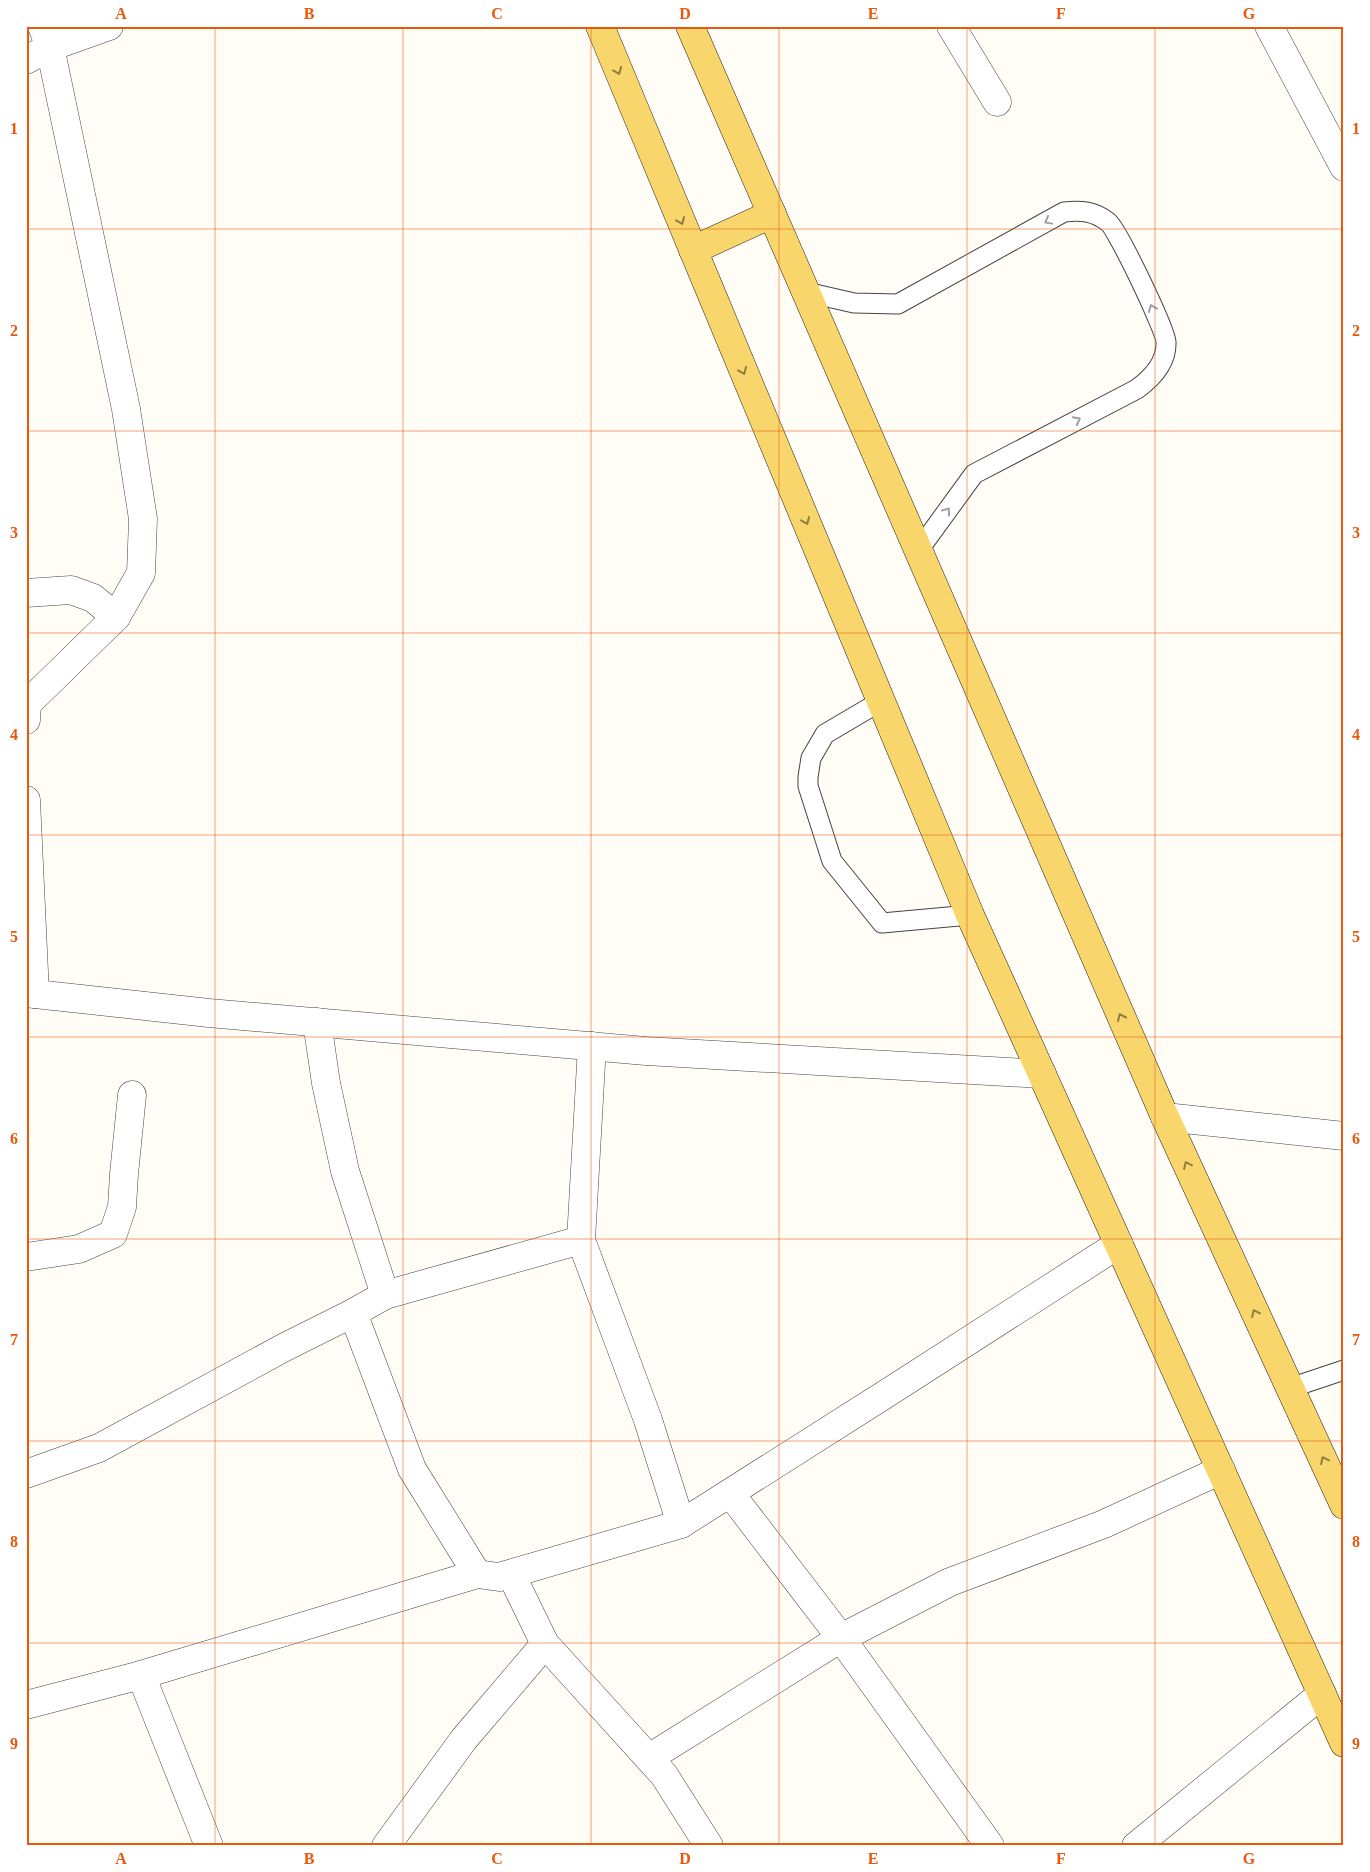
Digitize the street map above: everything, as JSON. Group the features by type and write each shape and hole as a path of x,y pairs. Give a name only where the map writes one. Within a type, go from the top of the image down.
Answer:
{"main road":[{"path":"600,26 970,915 1344,1743"},
{"path":"690,26 1165,1117 1344,1504"},
{"path":"693,250 772,214"}],"street":[{"path":"26,720 27,704 116,617 140,573 143,519 126,409 39,44 109,26"},
{"path":"951,26 997,102"},
{"path":"1269,26 1344,167"},
{"path":"26,593 71,590 93,598 116,617"},
{"path":"26,800 31,994 209,1013 592,1046 1042,1074"},
{"path":"317,1022 326,1083 345,1171 385,1295"},
{"path":"592,1046 581,1240 648,1420 681,1524"},
{"path":"26,1257 79,1249 113,1234 122,1207 132,1095"},
{"path":"1165,1117 1344,1136"},
{"path":"26,1474 100,1448 285,1346 385,1295 581,1240"},
{"path":"26,1705 141,1675 477,1574 499,1578 681,1524 1119,1244"},
{"path":"353,1313 412,1469 477,1574"},
{"path":"649,1758 841,1638 950,1582 1104,1524 1221,1470"},
{"path":"730,1493 841,1638 990,1846"},
{"path":"511,1574 545,1644 664,1775 709,1846"},
{"path":"386,1846 464,1739 545,1644"},
{"path":"141,1675 209,1846"},
{"path":"1136,1846 1322,1694"}],"lane":[{"path":"806,292 854,303 898,304 1064,212 1079,211 1093,213 1110,223 1138,275 1166,342 1162,363 1153,376 1137,389 974,474 918,551"},
{"path":"881,701 825,734 811,758 808,786 832,861 882,923 970,915"},
{"path":"1290,1388 1344,1370"}]}
